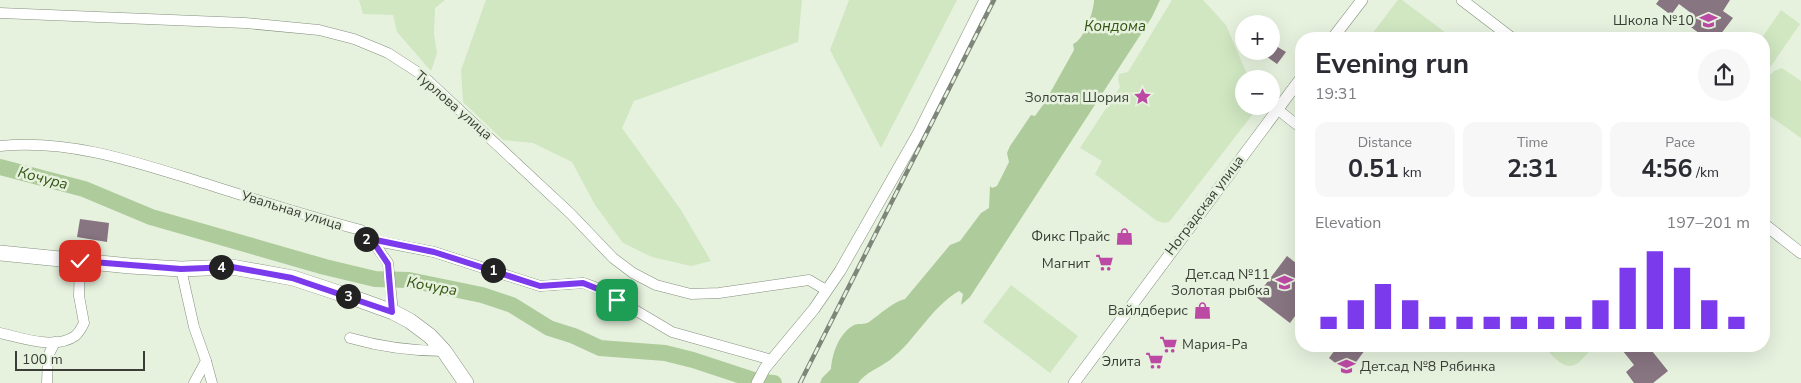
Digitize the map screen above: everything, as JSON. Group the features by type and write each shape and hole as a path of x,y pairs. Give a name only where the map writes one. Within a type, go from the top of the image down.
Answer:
{"main road":[{"path":"0,253 181,269 232,267 292,278 392,312 410,321 430,336 444,351 466,383"}],"street":[{"path":"757,383 769,364 814,309 840,271 919,132 985,0"},
{"path":"1337,32 1362,0"},
{"path":"1462,0 1504,32"},
{"name":"Турлова улица","path":"0,13 245,23 319,30 354,39 388,53 422,75 571,214 613,258 633,273 656,285 691,294 719,293 809,280 826,290"},
{"name":"Ноградская улица","path":"1280,104 1295,85"},
{"path":"1280,112 1295,123"},
{"name":"Ноградская улица","path":"1074,383 1272,115"},
{"name":"Увальная улица","path":"0,146 39,144 88,150 134,161 325,221 361,230 366,238 434,252 540,286 583,283 603,291 672,332 769,364"},
{"path":"1770,229 1801,253"},
{"path":"366,238 376,246 388,264 392,312"},
{"path":"0,333 40,341 56,342 63,342 77,335 84,323 80,296 80,261"},
{"path":"181,269 194,327 212,383"},
{"path":"350,338 377,346 444,351"},
{"path":"47,383 48,356 56,342"},
{"path":"194,383 206,361"}],"shaded area":[{"path":"359,0 445,0 435,8 434,34 437,53 431,71 397,32 393,15 363,14"},
{"path":"486,0 802,0 798,42 634,101 622,128 681,210 711,261 691,266 652,257 623,243 595,205 572,162 533,143 503,140 463,102 461,70"},
{"path":"849,0 957,0 881,148 830,50"},
{"path":"1172,0 1203,0 1226,25 1235,46 1235,60 1241,60 1245,70 1235,70 1235,115 1252,115 1170,221 1165,223 1157,221 1095,174 1102,161 1080,148 1120,87 1119,74 1128,72"},
{"path":"1398,0 1402,0 1445,32 1373,32"},
{"path":"1781,10 1800,24 1770,68 1770,32 1766,32"},
{"path":"1782,68 1801,81 1801,138 1770,116 1770,75 1774,71"},
{"path":"1011,285 1078,336 1050,373 983,322"},
{"path":"1549,352 1588,352 1577,364 1572,366 1562,364"}],"water":[{"name":"Кондома","path":"1094,0 1160,0 1152,17 970,297 961,305 963,294 959,291 949,298 931,315 899,352 858,383 820,383 822,378 831,369 835,351 844,333 854,325 869,322 891,306 905,299 950,245 960,241 981,213 989,208 990,186 992,188 997,186 1009,162 1007,153 1010,146 1031,115 1035,116 1045,102 1074,50 1073,44 1081,37 1084,31 1090,18"}],"building":[{"name":"Школа №10","path":"1659,0 1730,0 1723,11 1733,18 1722,32 1698,32 1684,22 1691,13 1679,4 1671,15 1656,4"},
{"path":"1280,48 1286,52 1280,60"},
{"path":"1271,60 1280,60 1277,64"},
{"path":"80,219 109,223 107,242 77,237"},
{"name":"Дет.сад №11 Золотая рыбка","path":"1287,256 1295,262 1295,316 1290,323 1256,297"},
{"name":"Дет.сад №8 Рябинка","path":"1334,352 1364,352 1348,373 1329,358"},
{"path":"1624,352 1653,352 1668,371 1653,383 1634,383 1626,372 1634,365"}],"waterway":[{"name":"Кочура","path":"0,167 84,189 151,217 325,267 375,279 409,280 482,295 512,305 549,328 574,336 600,348 665,353 760,382 774,383"}],"railway":[{"path":"800,383 994,0"}],"place":[{"name":"Школа №10","path":"1708,20"},
{"name":"Золотая Шория","path":"1143,97"},
{"name":"Фикс Прайс","path":"1124,236"},
{"name":"Магнит","path":"1104,263"},
{"name":"Дет.сад №11 Золотая рыбка","path":"1284,282"},
{"name":"Вайлдберис","path":"1202,310"},
{"name":"Мария-Ра","path":"1168,344"},
{"name":"Элита","path":"1155,361"},
{"name":"Дет.сад №8 Рябинка","path":"1346,366"}],"route":[{"path":"80,261 181,269 232,267 292,278 357,298 392,312 388,264 376,246 366,238 434,252 540,286 583,283 603,291 617,300"}]}
